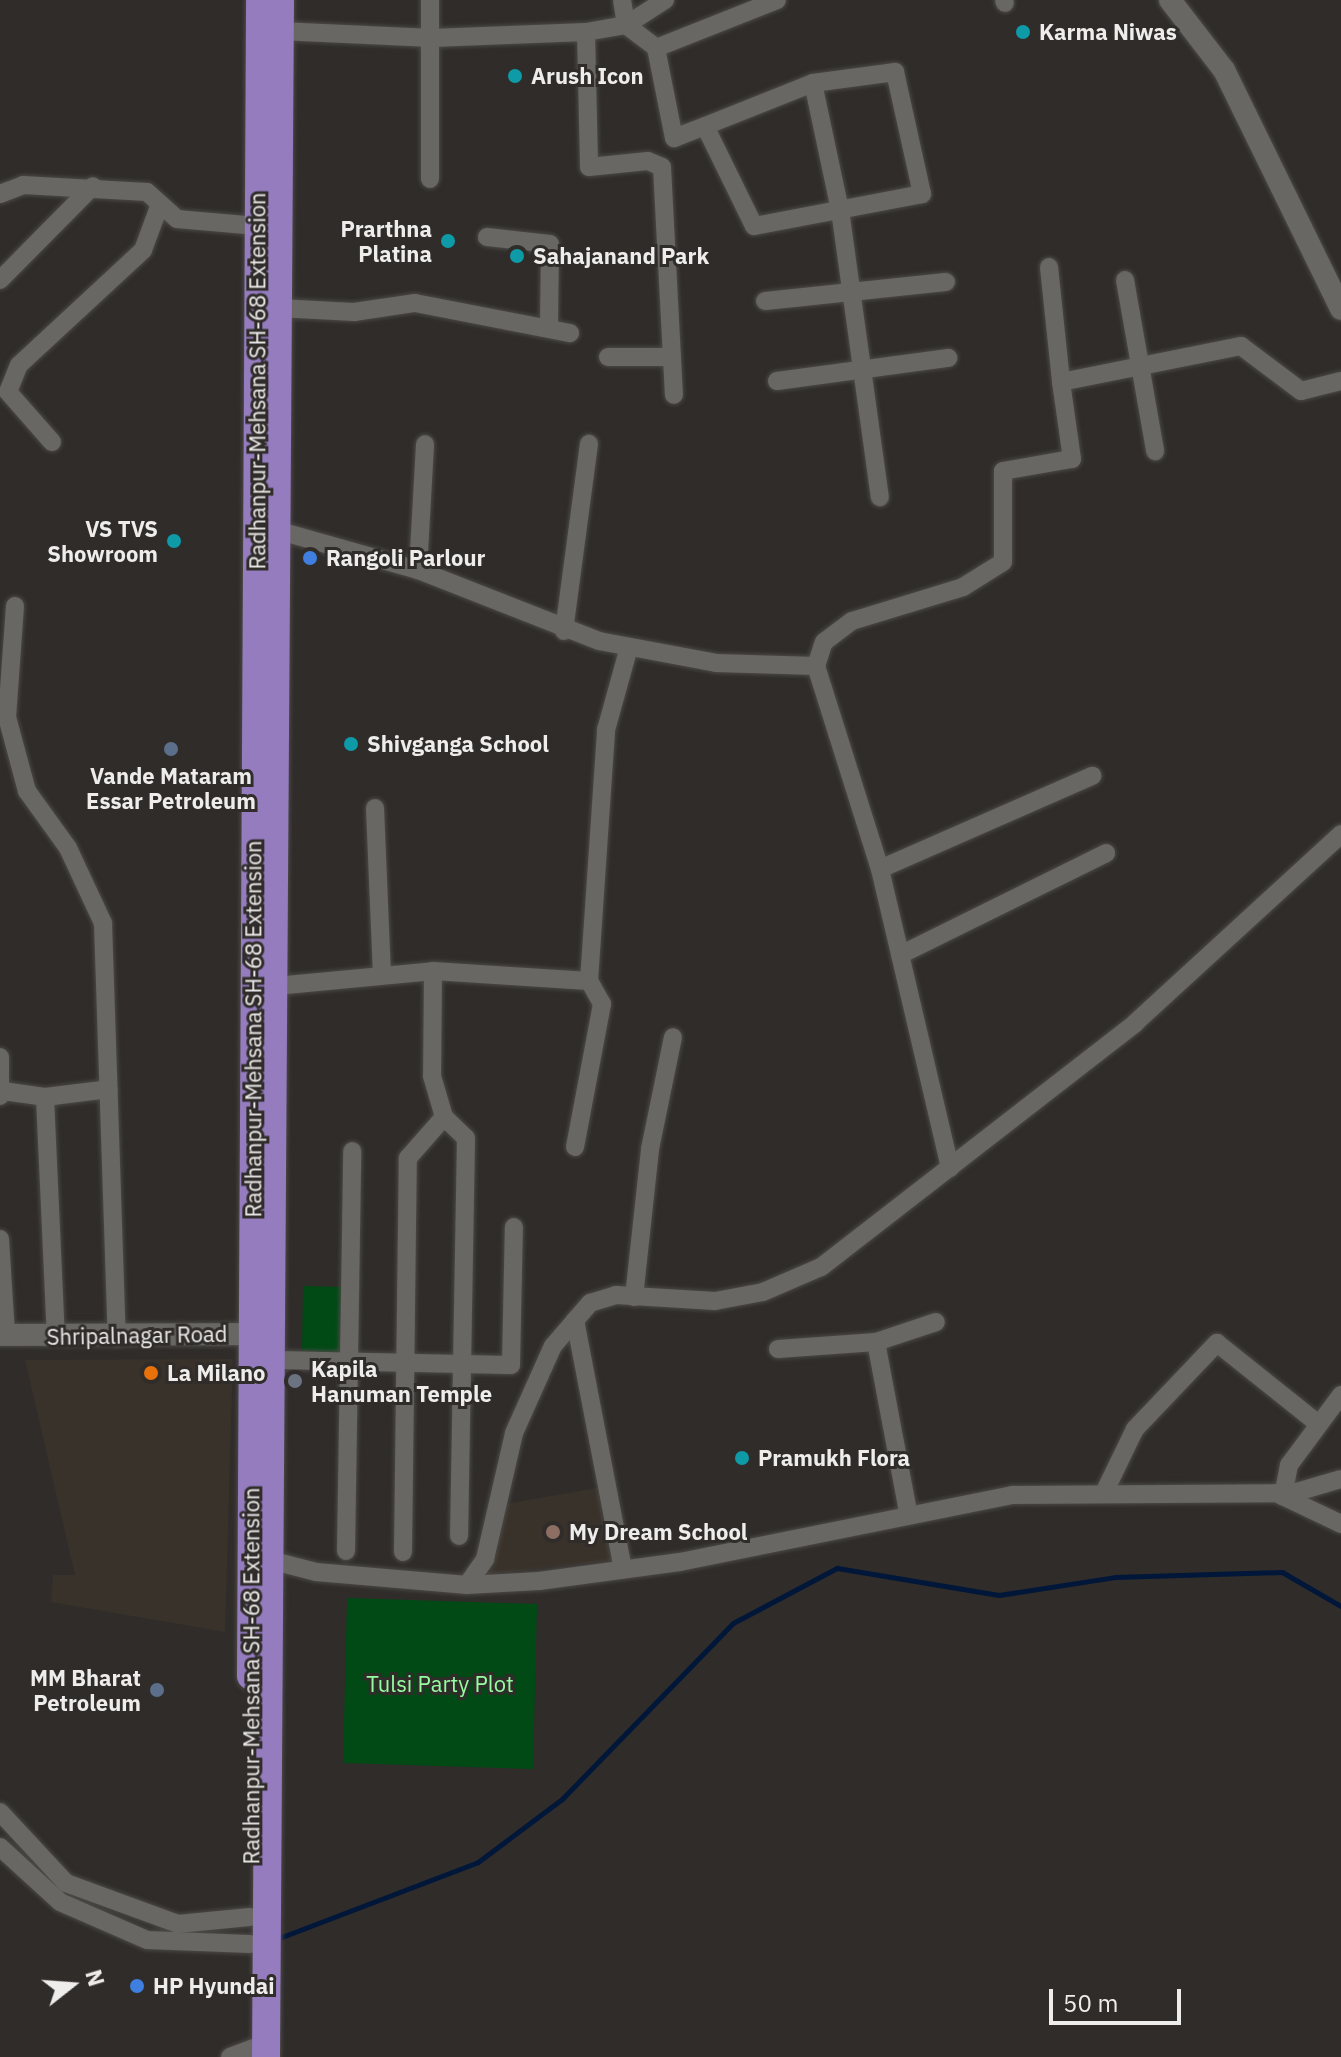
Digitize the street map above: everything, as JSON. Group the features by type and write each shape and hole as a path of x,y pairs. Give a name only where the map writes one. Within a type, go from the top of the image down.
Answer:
{"highway":[{"name":"Radhanpur-Mehsana SH-68 Extension","path":"253,2053 258,2010 254,1910 267,1343 264,987 269,227 260,0"},
{"path":"264,987 280,531 278,308 269,227 280,0"},
{"path":"254,1910 258,2010"}],"street":[{"path":"430,0 430,179"},
{"path":"622,0 626,25 656,48 674,138 813,83 895,72 922,194 754,226 705,126"},
{"path":"280,31 432,38 586,32 626,25 665,0"},
{"path":"656,48 777,0"},
{"path":"1170,0 1224,70 1341,309"},
{"path":"586,32 589,167 648,161 662,167 674,395"},
{"path":"813,83 840,210 880,497"},
{"path":"0,194 23,185 93,186 147,192 177,219 269,227"},
{"path":"0,280 93,186"},
{"path":"52,442 8,392 19,365 143,250 160,204"},
{"path":"487,237 550,244 549,328"},
{"path":"950,1168 880,869 816,666 824,642 852,621 963,587 1003,562 1003,471 1072,459 1049,267"},
{"path":"1125,280 1155,451"},
{"path":"765,301 946,282"},
{"path":"278,308 354,312 415,303 570,333"},
{"path":"1061,382 1241,346 1301,391 1341,381"},
{"path":"608,357 672,357"},
{"path":"777,381 862,366 948,358"},
{"path":"418,570 425,444"},
{"path":"564,631 589,444"},
{"path":"280,531 418,570 564,631 716,663 816,666"},
{"path":"15,606 7,717 27,791 68,848 103,923 117,1338"},
{"path":"575,1147 599,1035 602,1004 589,981 606,730 629,647"},
{"path":"880,869 1092,776"},
{"path":"375,808 382,973"},
{"path":"467,1585 485,1559 514,1433 553,1346 590,1303 634,1297 715,1301 763,1292 821,1267 1135,1023 1341,834"},
{"path":"900,955 1106,853"},
{"path":"264,987 382,973 433,971 589,981"},
{"path":"433,971 432,1076 444,1117 466,1138 459,1536"},
{"path":"634,1297 650,1149 673,1037"},
{"path":"0,1057 2,1094 45,1097 109,1089"},
{"path":"45,1097 56,1337"},
{"path":"403,1552 408,1158 444,1117"},
{"path":"346,1551 352,1151"},
{"path":"267,1343 349,1361 511,1365 514,1227"},
{"path":"0,1239 3,1335"},
{"path":"575,1320 623,1569"},
{"path":"778,1349 876,1342 936,1322"},
{"name":"Shripalnagar Road","path":"3,1335 267,1343"},
{"path":"876,1342 908,1512"},
{"path":"1104,1493 1135,1429 1217,1343 1316,1422"},
{"path":"1283,1496 1289,1465 1316,1422 1341,1395"},
{"path":"263,1558 316,1572 467,1585 623,1569 908,1512 1012,1495 1283,1496 1341,1479"},
{"path":"1283,1496 1341,1524"},
{"path":"0,1812 66,1883 178,1924 254,1910"},
{"path":"0,1847 60,1902 147,1940 254,1910"}],"shaded area":[{"path":"233,1359 225,1632 51,1602 53,1575 75,1575 25,1360"},
{"name":"My Dream School","path":"597,1488 612,1560 490,1574 505,1504"}],"green space":[{"path":"303,1286 344,1287 343,1353 302,1351"},
{"name":"Tulsi Party Plot","path":"347,1598 537,1604 533,1769 343,1763"}],"waterway":[{"path":"274,1940 478,1862 562,1799 733,1623 837,1568 999,1595 1115,1577 1282,1572 1341,1606"}],"place":[{"name":"Karma Niwas","path":"1023,32"},
{"name":"Arush Icon","path":"515,76"},
{"name":"Prarthna Platina","path":"448,241"},
{"name":"Sahajanand Park","path":"517,256"},
{"name":"VS TVS Showroom","path":"174,541"},
{"name":"Rangoli Parlour","path":"310,558"},
{"name":"Shivganga School","path":"351,744"},
{"name":"Vande Mataram Essar Petroleum","path":"171,749"},
{"name":"La Milano","path":"151,1373"},
{"name":"Kapila Hanuman Temple","path":"295,1381"},
{"name":"Pramukh Flora","path":"742,1458"},
{"name":"My Dream School","path":"553,1532"},
{"name":"MM Bharat Petroleum","path":"157,1690"},
{"name":"HP Hyundai","path":"137,1986"}]}
